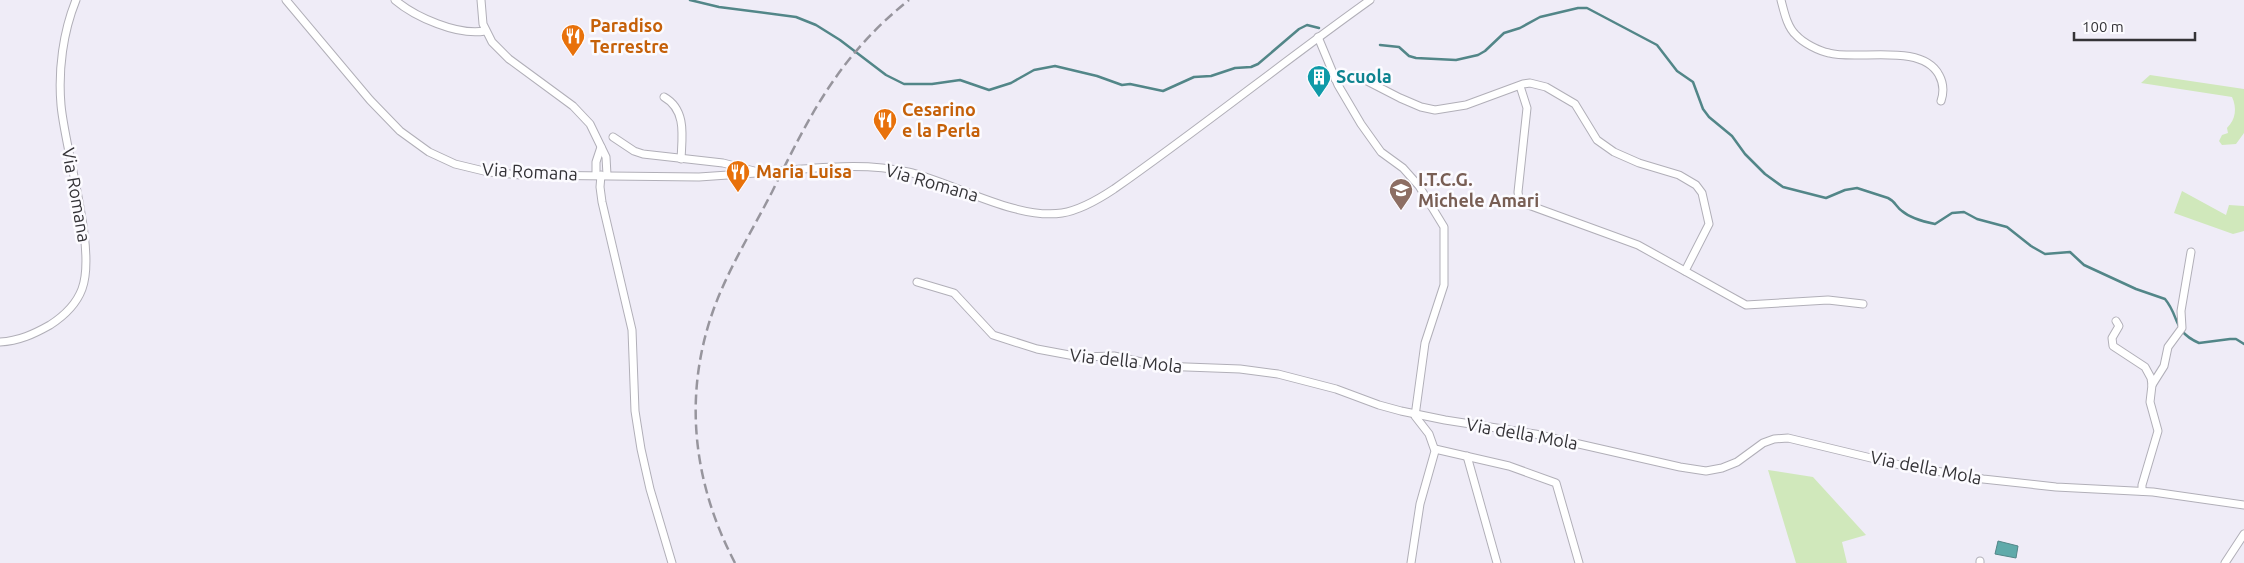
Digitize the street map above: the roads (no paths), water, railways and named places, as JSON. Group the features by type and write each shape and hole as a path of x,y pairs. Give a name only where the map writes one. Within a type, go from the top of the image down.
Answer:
{"street":[{"name":"Via Romana","path":"0,342 28,336 55,321 74,304 84,283 86,244 63,120 60,87 66,30 76,0"},
{"name":"Via Romana","path":"286,0 384,115 400,131 437,157 465,167 488,172 521,175 699,177 850,166 890,169 925,177 1022,210 1044,213 1066,212 1092,202 1114,189 1230,106 1318,37 1370,0"},
{"path":"394,0 431,20 458,30 485,31"},
{"path":"481,0 481,18 485,31 509,59 578,110 593,129 607,160 601,175 600,188 612,251 626,298 632,330 637,431 650,489 672,563"},
{"path":"1781,0 1794,33 1801,39 1830,54 1902,56 1931,66 1937,71 1943,84 1944,93 1941,101"},
{"path":"1318,37 1335,79 1361,124 1379,150 1413,178 1444,226 1444,285 1425,342 1415,414 1416,420 1429,434 1435,448 1418,511 1411,563"},
{"path":"1335,79 1350,77 1365,80 1421,108 1435,110 1459,107 1530,83 1546,87 1565,97 1578,109 1597,140 1614,152 1639,163 1679,175 1696,185 1702,193 1709,224 1685,271"},
{"path":"1520,86 1528,108 1518,192 1521,201 1538,209 1628,240 1747,306 1828,300 1863,304"},
{"path":"664,97 671,101 680,117 682,129 681,159"},
{"path":"614,137 634,151 643,154 729,164 760,173"},
{"path":"601,148 596,162 601,175"},
{"path":"2152,385 2164,366 2168,347 2180,330 2181,311 2191,252"},
{"name":"Via della Mola","path":"917,282 954,293 984,327 995,336 1037,349 1080,357 1114,356 1160,366 1256,370 1336,389 1379,405 1415,414 1535,434 1702,470 1726,467 1737,462 1764,443 1786,438 1900,465 1983,479 2056,487 2142,491 2244,505"},
{"path":"2116,321 2119,326 2112,338 2113,346 2145,367 2152,385 2150,402 2158,431 2142,485 2142,491"},
{"path":"1435,448 1508,466 1556,483 1579,563"},
{"path":"1467,456 1497,563"},
{"path":"2225,563 2244,534"}],"water":[{"path":"1998,541 2018,546 2016,558 1995,554"}],"waterway":[{"path":"690,0 719,7 796,17 816,25 840,40 886,75 904,84 932,84 960,80 989,90 1011,83 1034,70 1055,66 1097,76 1122,85 1130,84 1163,91 1194,77 1211,76 1235,68 1251,67 1258,64 1299,29 1307,25 1319,28"},
{"path":"1380,45 1399,47 1409,56 1416,58 1456,60 1478,55 1504,33 1520,28 1540,17 1578,8 1587,8 1657,45 1677,71 1693,82 1703,109 1709,117 1732,136 1745,154 1765,174 1783,187 1826,198 1845,190 1857,188 1888,198 1909,216 1935,224 1952,213 1964,212 1977,219 2007,227 2031,246 2045,254 2070,252 2084,265 2136,289 2165,299 2180,329 2184,334 2199,343 2236,339 2244,344"}],"railway":[{"path":"735,563 721,533 710,502 702,471 697,439 698,375 713,311 741,250 814,111 829,87 864,42 909,0"}],"place":[{"name":"Paradiso Terrestre","path":"573,57"},
{"name":"Scuola","path":"1319,98"},
{"name":"Cesarino e la Perla","path":"885,141"},
{"name":"Maria Luisa","path":"738,193"},
{"name":"I.T.C.G. Michele Amari","path":"1401,211"}]}
